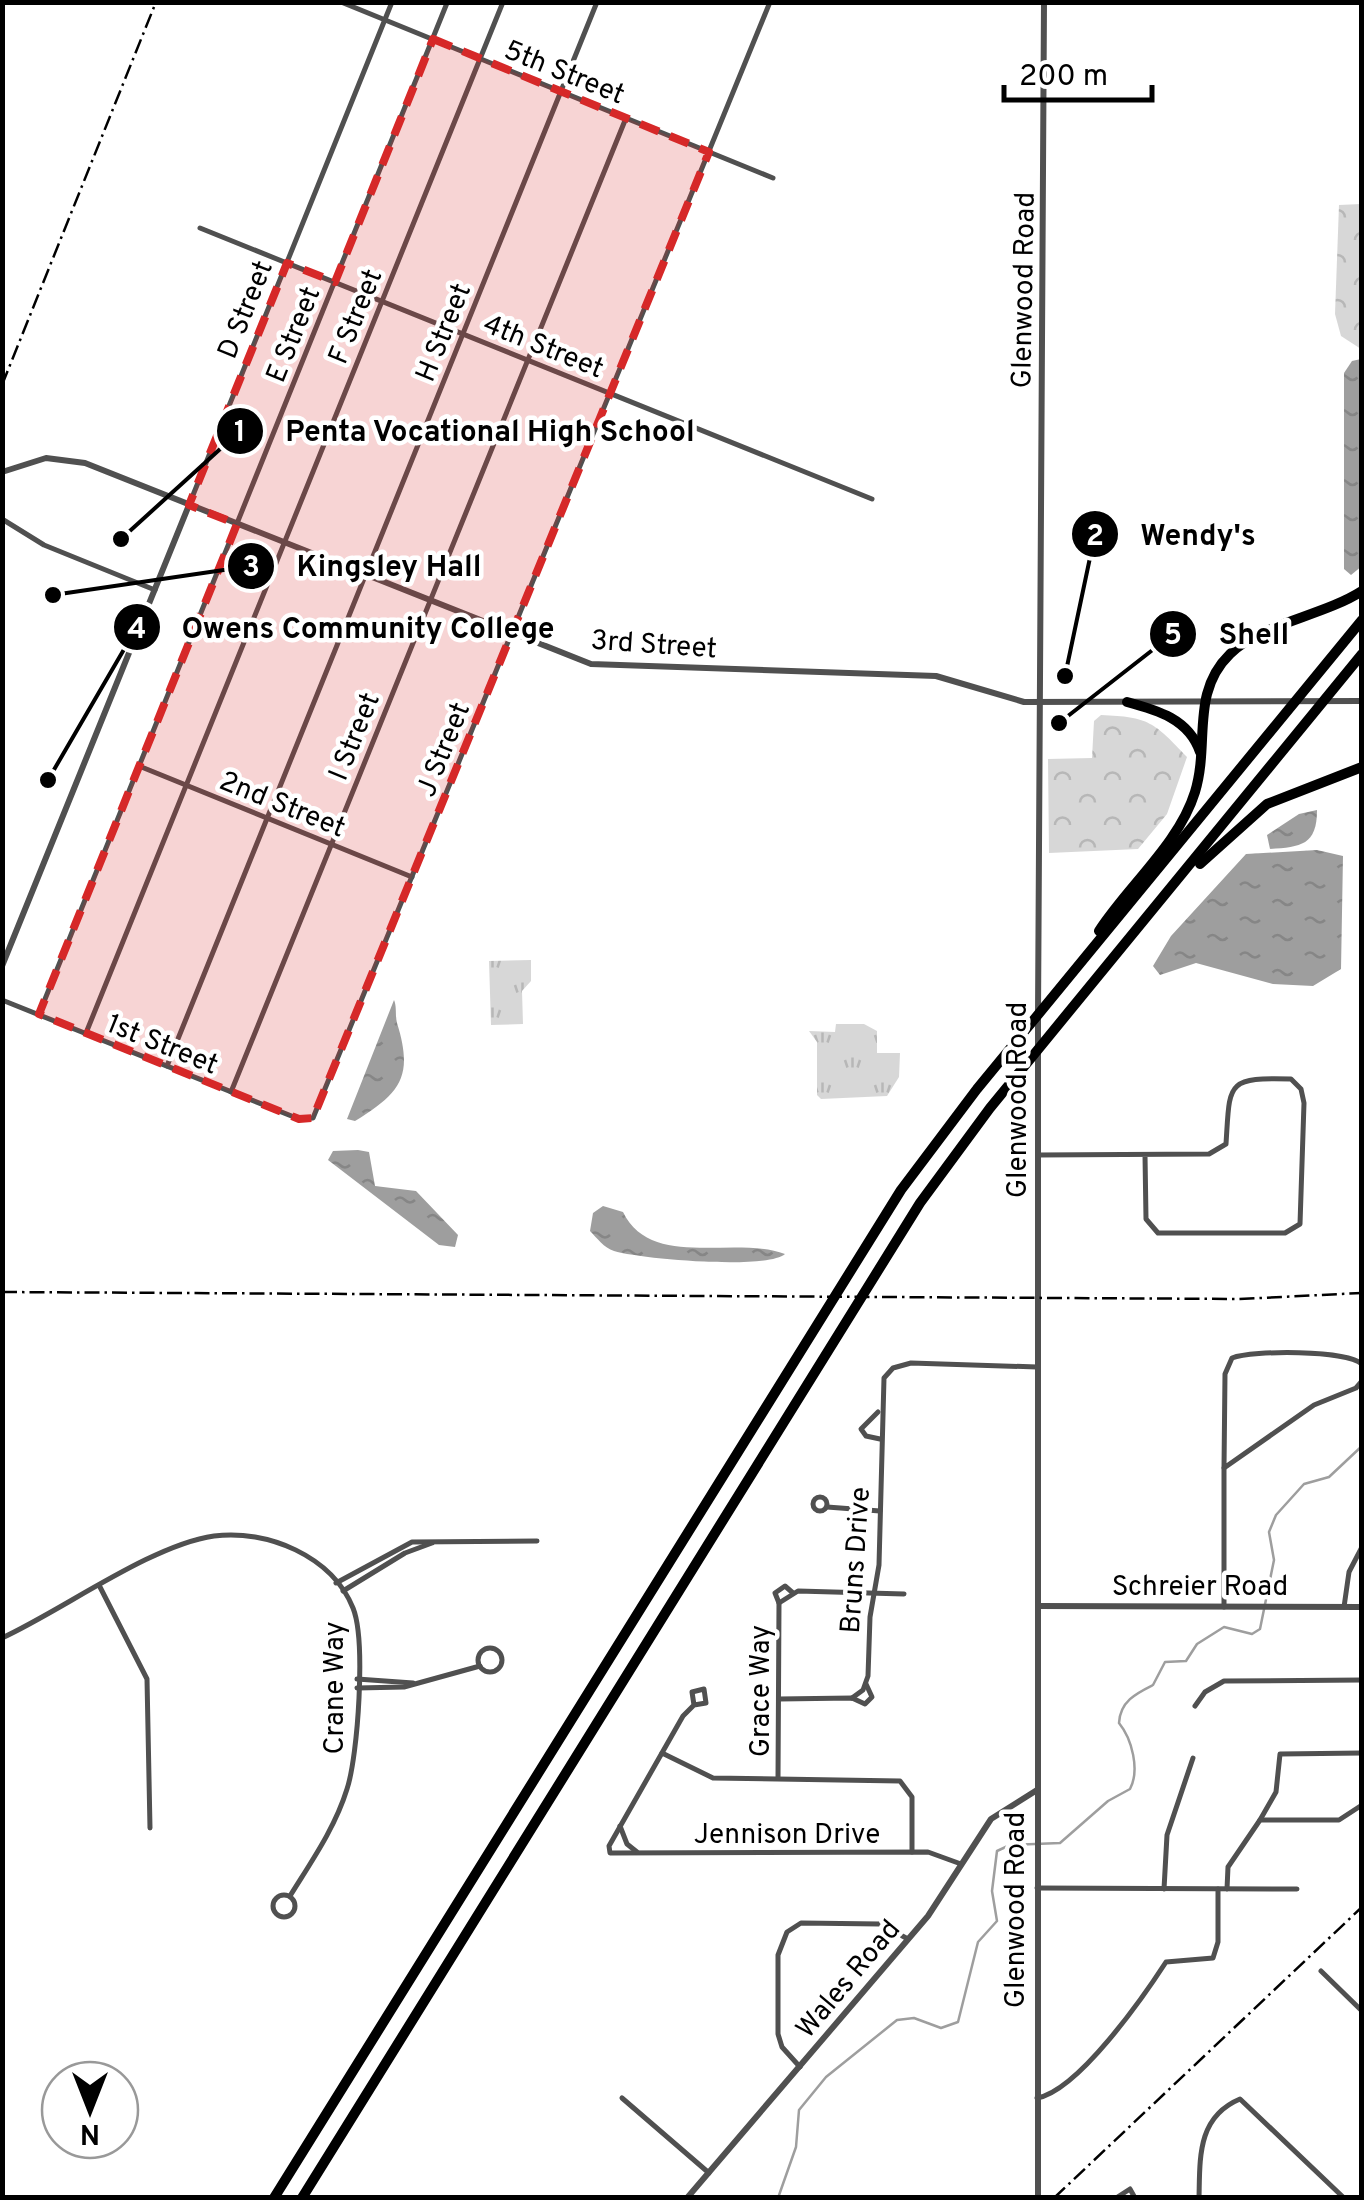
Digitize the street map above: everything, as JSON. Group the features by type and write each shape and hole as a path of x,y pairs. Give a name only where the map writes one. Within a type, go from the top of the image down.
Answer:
{"highway":[{"path":"274,2198 926,1153 1052,999 1180,823 1195,793 1208,682 1234,650 1336,607 1362,591"},
{"path":"1072,973 1362,620"},
{"path":"302,2198 941,1173 1362,654"},
{"path":"1126,702 1171,716 1195,741 1201,760"},
{"path":"1170,892 1267,804 1362,766"}],"street":[{"name":"5th Street","path":"341,2 773,178"},
{"name":"D Street","path":"2,966 392,2"},
{"name":"F Street","path":"86,1034 503,2"},
{"name":"H Street","path":"167,1066 597,2"},
{"name":"J Street","path":"309,1120 320,1104 770,2"},
{"name":"Glenwood Road","path":"1038,2198 1044,2"},
{"name":"E Street","path":"38,1014 448,3"},
{"name":"I Street","path":"230,1092 626,118"},
{"name":"4th Street","path":"200,228 872,499"},
{"name":"3rd Street","path":"2,472 36,460 65,458 510,634 602,666 936,676 970,684 1004,699 1040,702 1358,702"},
{"path":"2,519 44,545 155,590"},
{"name":"2nd Street","path":"139,766 412,876"},
{"name":"1st Street","path":"2,1000 309,1120"},
{"path":"1038,1155 1219,1150 1226,1144 1229,1093 1235,1083 1247,1078 1291,1079 1302,1090 1303,1214 1296,1229 1285,1233 1158,1233 1146,1219 1145,1155"},
{"path":"1224,1607 1225,1374 1232,1358 1334,1354 1353,1357 1362,1364"},
{"name":"Bruns Drive","path":"866,1684 880,1511 880,1410 884,1378 904,1364 1040,1368"},
{"path":"1224,1468 1301,1413 1356,1388 1362,1381"},
{"name":"Bruns Drive","path":"880,1410 861,1429 866,1436 880,1439"},
{"path":"828,1507 880,1511"},
{"path":"2,1638 182,1545 232,1535 286,1545 309,1558 340,1587 401,1546 440,1541 537,1541"},
{"path":"1344,1607 1349,1572 1362,1547"},
{"path":"793,1593 779,1603 775,1593 780,1586 793,1593 904,1594"},
{"path":"100,1587 147,1679 150,1828"},
{"name":"Crane Way","path":"290,1896 328,1833 348,1785 356,1742 356,1617 340,1587"},
{"name":"Grace Way","path":"778,1778 779,1603"},
{"name":"Schreier Road","path":"1039,1606 1362,1607"},
{"path":"357,1688 396,1688 480,1666 495,1672 502,1656 486,1649 478,1657 480,1666"},
{"path":"357,1679 413,1683"},
{"path":"1195,1706 1205,1692 1224,1681 1362,1680"},
{"path":"778,1699 852,1698 861,1704 871,1701 866,1684 852,1698"},
{"path":"640,1853 627,1844 620,1826 694,1705"},
{"path":"1227,1889 1228,1867 1276,1792 1280,1754 1362,1752"},
{"path":"662,1753 713,1778 900,1780 912,1797 912,1852"},
{"path":"1164,1889 1167,1835 1193,1758"},
{"name":"Wales Road","path":"688,2198 909,1939 964,1866 991,1819 1037,1790"},
{"path":"1260,1820 1338,1820 1362,1804"},
{"name":"Jennison Drive","path":"620,1826 609,1852 912,1852 943,1855 964,1866"},
{"path":"1037,1888 1297,1889"},
{"path":"1037,2098 1050,2094 1124,2024 1166,1962 1213,1958 1218,1942 1218,1889"},
{"path":"290,1896 295,1909 289,1916 279,1915 274,1901 290,1896"},
{"path":"800,2067 782,2048 778,2034 778,1956 787,1932 800,1923 880,1924 909,1939"},
{"path":"1321,1971 1362,2012"},
{"path":"622,2098 709,2173"},
{"path":"1199,2198 1203,2134 1224,2108 1240,2098 1344,2198"},
{"path":"1116,2198 1130,2190 1136,2198"}],"highlighted area":[{"path":"433,39 709,152 313,1118 299,1119 39,1014 237,524 189,505 287,263 335,282"}],"green space":[{"path":"1362,204 1361,349 1341,336 1335,314 1339,205"},
{"path":"1101,715 1130,717 1150,724 1187,757 1167,814 1138,849 1049,853 1048,759 1092,758 1094,721"},
{"path":"531,960 531,981 522,991 523,1024 491,1025 489,961"},
{"path":"836,1024 864,1024 877,1031 877,1053 900,1053 899,1077 887,1096 821,1099 817,1095 817,1042 809,1031 835,1032"}],"water":[{"path":"1361,359 1362,566 1351,575 1344,569 1344,373 1352,361"},
{"path":"1317,810 1314,831 1305,842 1270,849 1267,835 1299,814"},
{"path":"1317,850 1343,856 1341,969 1313,986 1273,984 1196,963 1160,975 1153,966 1171,936 1246,854"},
{"path":"394,1000 404,1057 399,1082 370,1111 355,1121 347,1119"},
{"path":"333,1151 369,1152 375,1186 416,1191 458,1235 455,1247 439,1245 328,1160"},
{"path":"603,1206 623,1212 636,1230 653,1240 673,1246 765,1249 785,1254 774,1259 730,1262 675,1260 614,1251 590,1231 593,1213"}],"waterway":[{"path":"778,2198 796,2147 799,2110 826,2077 897,2020 914,2018 941,2028 958,2022 978,1942 997,1921 992,1891 997,1851 1010,1845 1060,1843 1108,1801 1130,1789 1133,1755 1119,1723 1126,1703 1153,1685 1165,1662 1186,1661 1197,1644 1224,1627 1252,1634 1260,1629 1274,1560 1269,1532 1276,1515 1304,1484 1329,1477 1362,1446"}],"railway":[{"path":"2,385 156,2"},
{"path":"2,1292 1239,1299 1362,1293"},
{"path":"1054,2198 1362,1907"}],"place":[{"name":"Penta Vocational High School","path":"121,539"},
{"name":"Kingsley Hall","path":"53,595"},
{"name":"Wendy's","path":"1065,676"},
{"name":"Shell","path":"1059,723"},
{"name":"Owens Community College","path":"48,780"}]}
